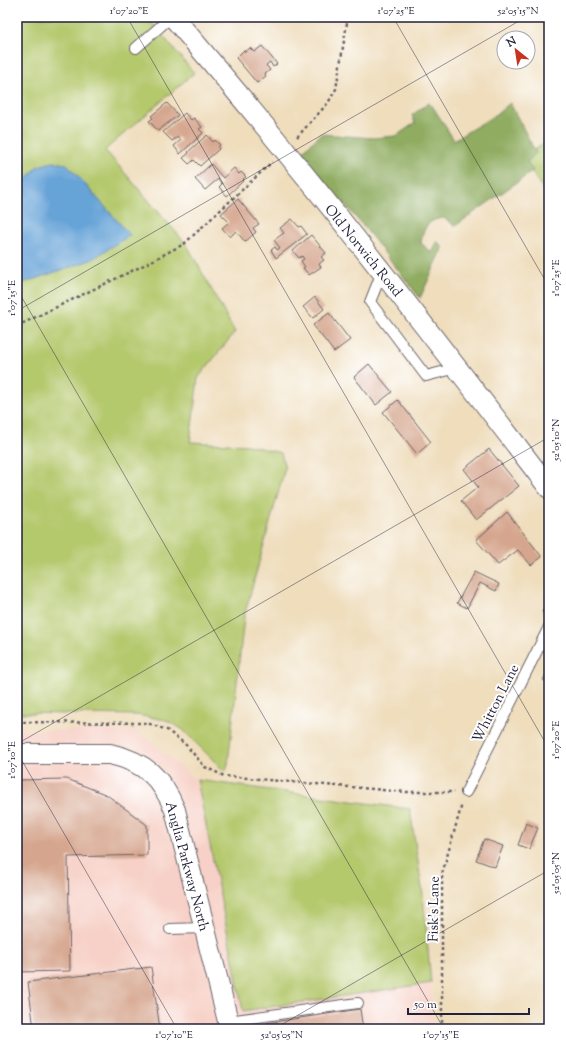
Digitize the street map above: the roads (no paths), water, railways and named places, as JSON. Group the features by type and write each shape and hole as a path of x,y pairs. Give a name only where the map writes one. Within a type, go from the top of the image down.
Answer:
{"street":[{"name":"Old Norwich Road","path":"172,17 285,150 457,368 549,488"},
{"name":"Anglia Parkway North","path":"17,754 110,754 135,762 152,773 159,780 175,810 229,1025"}],"lane":[{"path":"136,48 172,17"},
{"path":"382,272 370,302 426,376 457,368"},
{"name":"Whitton Lane","path":"466,792 549,627"},
{"path":"170,929 204,928"},
{"path":"229,1025 358,1003"}],"water":[{"path":"53,162 67,164 130,235 91,260 17,285 17,190 38,166"}]}
